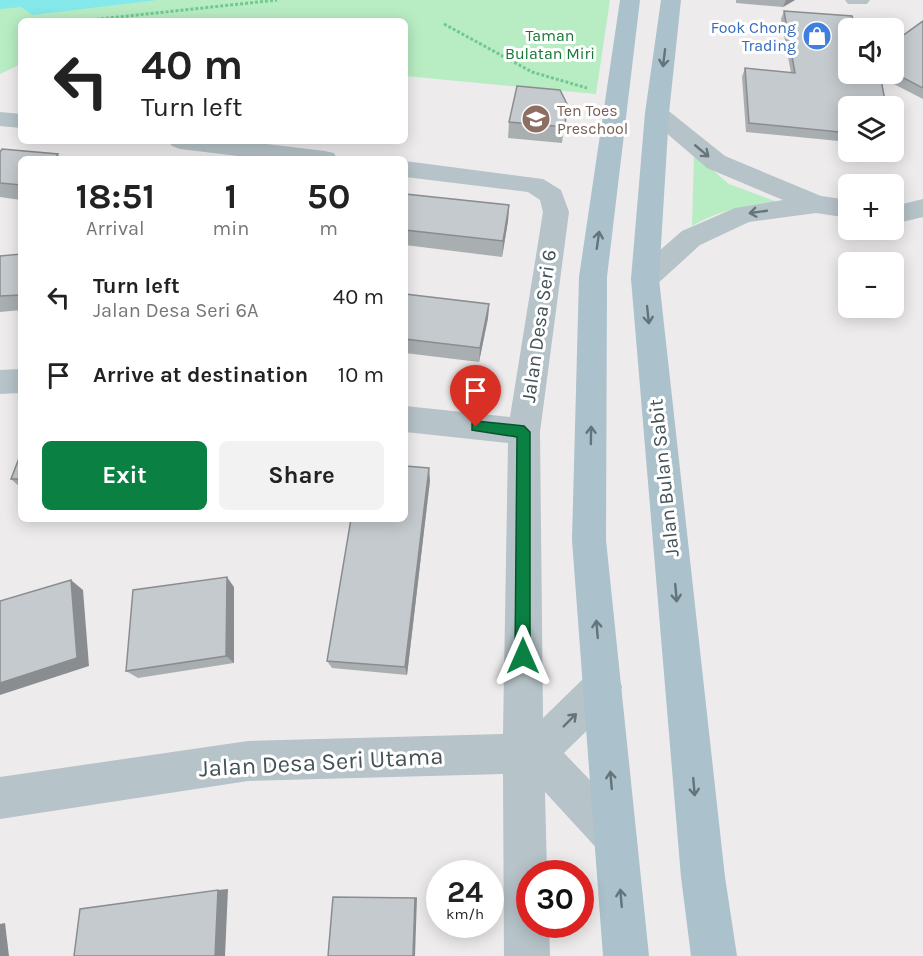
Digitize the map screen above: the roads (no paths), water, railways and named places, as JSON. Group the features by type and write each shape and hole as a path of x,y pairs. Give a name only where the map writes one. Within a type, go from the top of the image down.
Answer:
{"main road":[{"path":"626,956 589,540 593,277 630,0"},
{"name":"Jalan Bulan Sabit","path":"671,0 657,113 645,279 702,866 714,956"}],"street":[{"path":"657,113 716,162 816,204 838,207"},
{"path":"0,119 18,122"},
{"path":"204,144 301,156"},
{"name":"Jalan Desa Seri 6","path":"408,169 534,185 552,196 556,212 524,432 530,752 527,956"},
{"path":"645,279 691,238 744,214 816,204"},
{"path":"923,208 894,215 923,220"},
{"path":"0,382 18,381"},
{"path":"408,419 524,432"},
{"path":"603,687 530,752 616,838"},
{"name":"Jalan Desa Seri Utama","path":"0,798 248,761 530,752"}],"water":[{"path":"0,0 157,0 33,15 21,7 0,9"}],"place":[{"name":"Fook Chong Trading","path":"817,36"},
{"name":"Ten Toes Preschool","path":"536,119"}],"park label":[{"name":"Taman Bulatan Miri","path":"550,44"}]}
